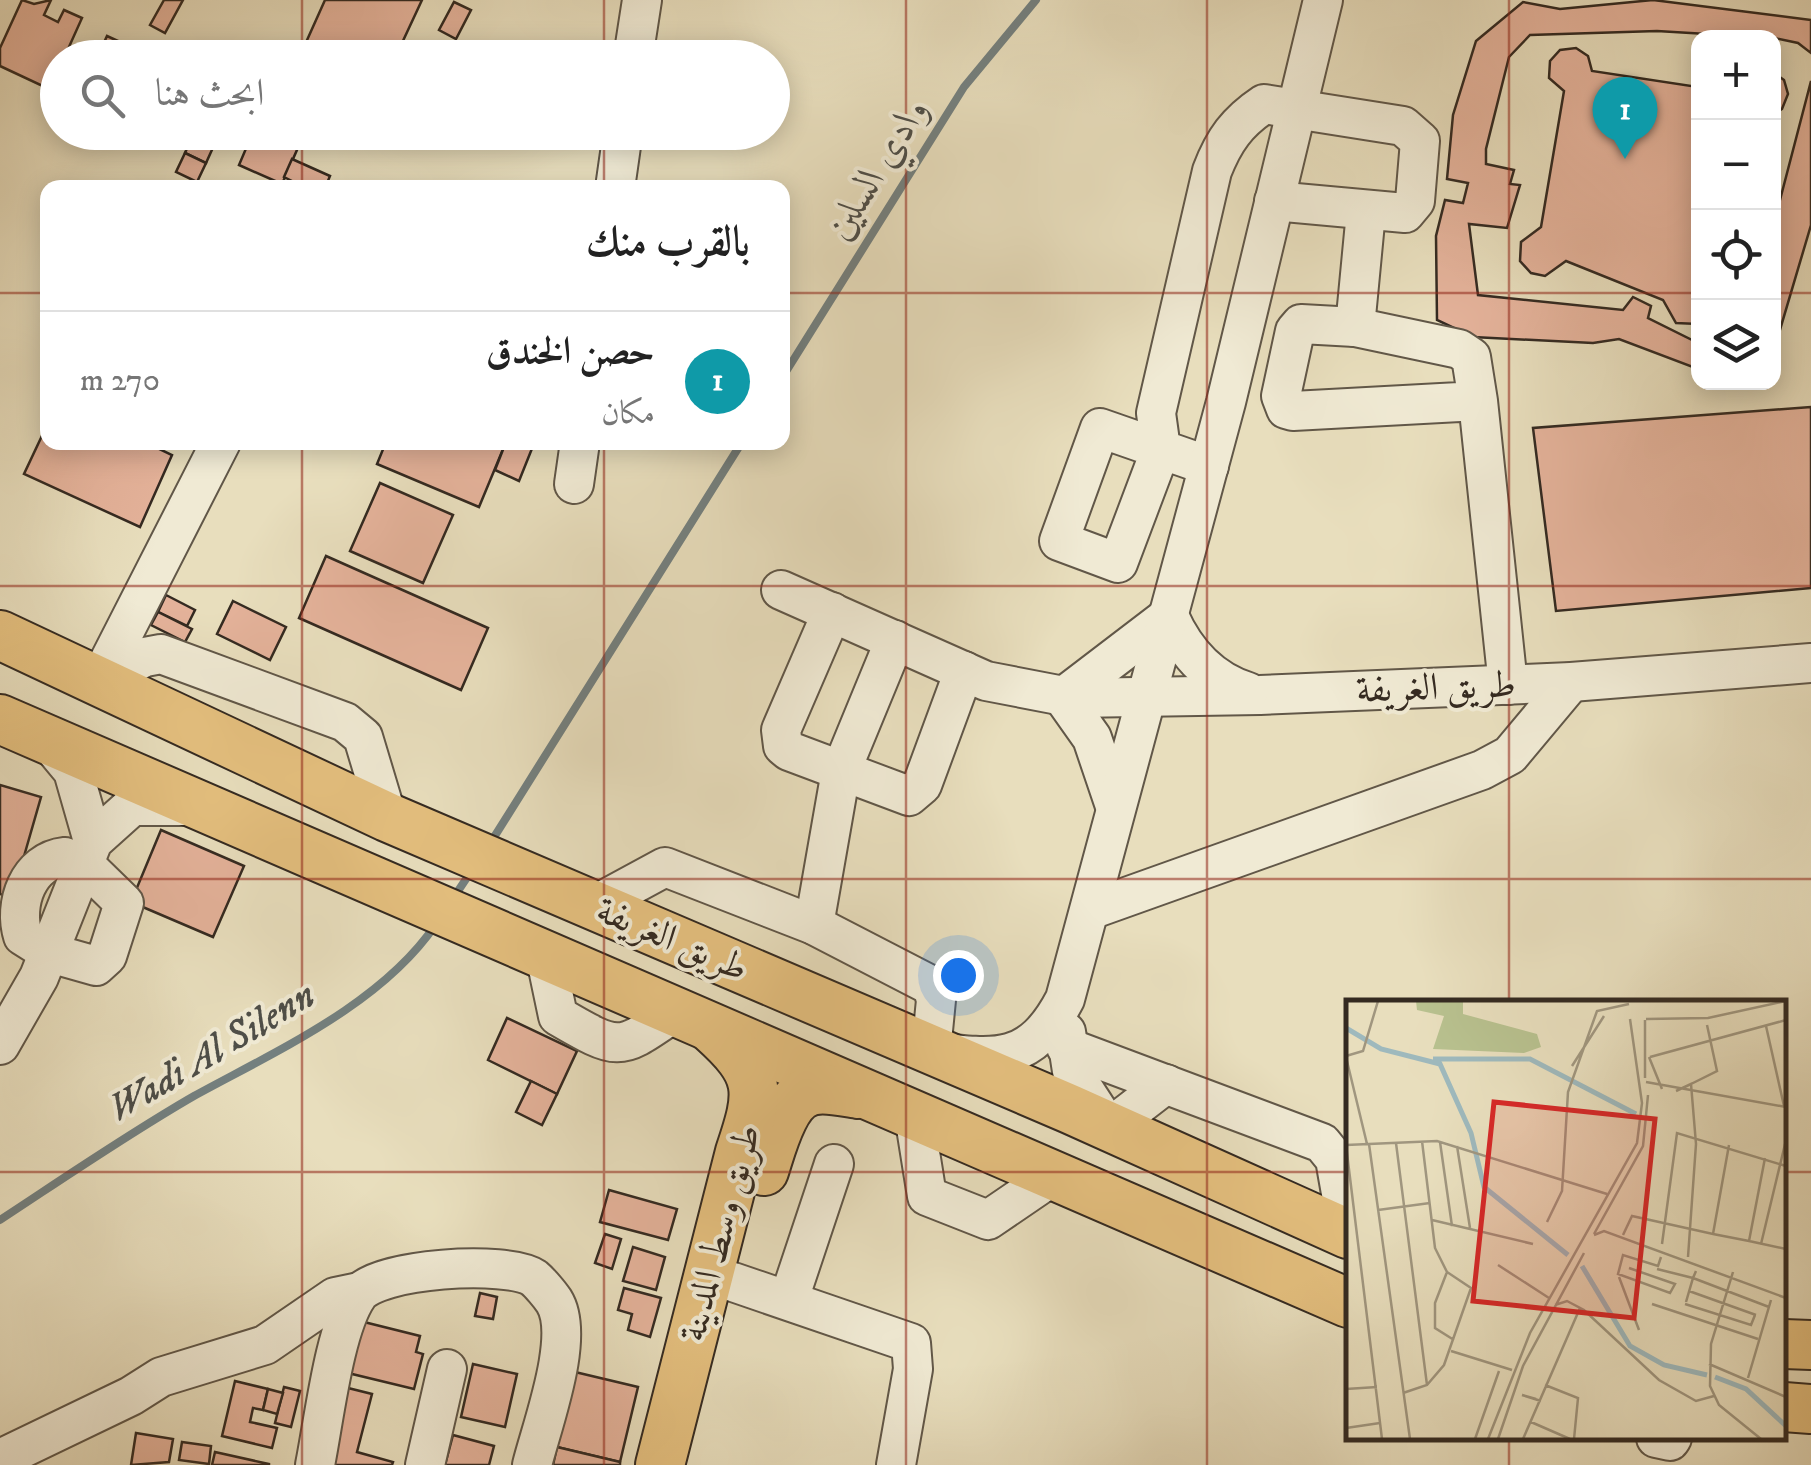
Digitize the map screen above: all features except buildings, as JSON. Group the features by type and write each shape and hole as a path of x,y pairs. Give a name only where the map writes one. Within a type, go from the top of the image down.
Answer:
{"main road":[{"name":"طريق الغريفة","path":"0,635 386,817 1346,1232"},
{"name":"طريق الغريفة","path":"17,730 690,1015 1346,1302"},
{"name":"طريق وسط المدينة","path":"660,1465 740,1152 756,1106 751,1070 690,1015"},
{"name":"طريق وسط المدينة","path":"691,1465 732,1282 768,1158 798,1098 810,1091 868,1095"},
{"path":"1786,1407 1811,1409"}],"street":[{"path":"636,40 642,0"},
{"path":"1166,1084 1108,1128 1072,1071 1066,1047 1066,999 1209,466 1323,0"},
{"path":"1209,466 1161,449 1100,428 1059,541 1118,564 1161,449 1156,413 1212,171 1223,144 1241,119 1264,104 1297,108 1403,126 1420,141 1422,152 1411,208 1397,216 1274,201"},
{"path":"616,180 620,150"},
{"path":"1355,327 1366,212"},
{"path":"1478,401 1286,409 1281,396 1297,327 1355,327 1466,352 1471,357 1478,401 1508,685"},
{"path":"99,680 218,450"},
{"path":"574,484 579,450"},
{"path":"1078,488 1190,534"},
{"name":"طريق الغريفة","path":"781,590 986,681 1063,697 1260,696 1508,685 1811,663"},
{"path":"832,612 780,738 789,750 901,795 917,792 964,672"},
{"path":"1168,616 1194,660 1225,682 1260,696"},
{"path":"1116,809 1097,749 1063,697 1168,616"},
{"path":"814,925 842,772 895,640"},
{"path":"99,680 161,654 345,722 362,737 386,817"},
{"path":"1090,910 1482,770 1510,754 1571,682"},
{"path":"1132,754 1152,732 1203,696"},
{"path":"0,945 88,968 107,956 124,903 89,852 73,771 17,730"},
{"path":"0,1045 47,959 89,852 132,806 200,807"},
{"path":"593,906 664,866 814,925 932,986 936,1000 931,1051 989,1059 1016,1052 1039,1040 1066,999"},
{"path":"1066,1047 1322,1143 1335,1158 1346,1221"},
{"path":"914,1114 927,1196 988,1220 1054,1176"},
{"path":"789,1299 834,1164"},
{"path":"0,1459 131,1396 162,1376 265,1345 336,1297 359,1292 385,1276 500,1267 534,1278 555,1302 564,1328 532,1465"},
{"path":"732,1282 911,1343 913,1369 896,1465"},
{"path":"315,1465 346,1318 359,1292"},
{"path":"424,1465 447,1369"}],"waterway":[{"name":"وادي السلين","path":"790,365 964,87 1036,0"},
{"name":"وادي السلين","path":"491,842 737,450"},
{"name":"Wadi Al Silenn","path":"452,900 472,870"},
{"name":"Wadi Al Silenn","path":"0,1220 169,1111 357,1002 413,953 436,924"}],"place":[{"name":"حصن الخندق","path":"1625,159"}]}
